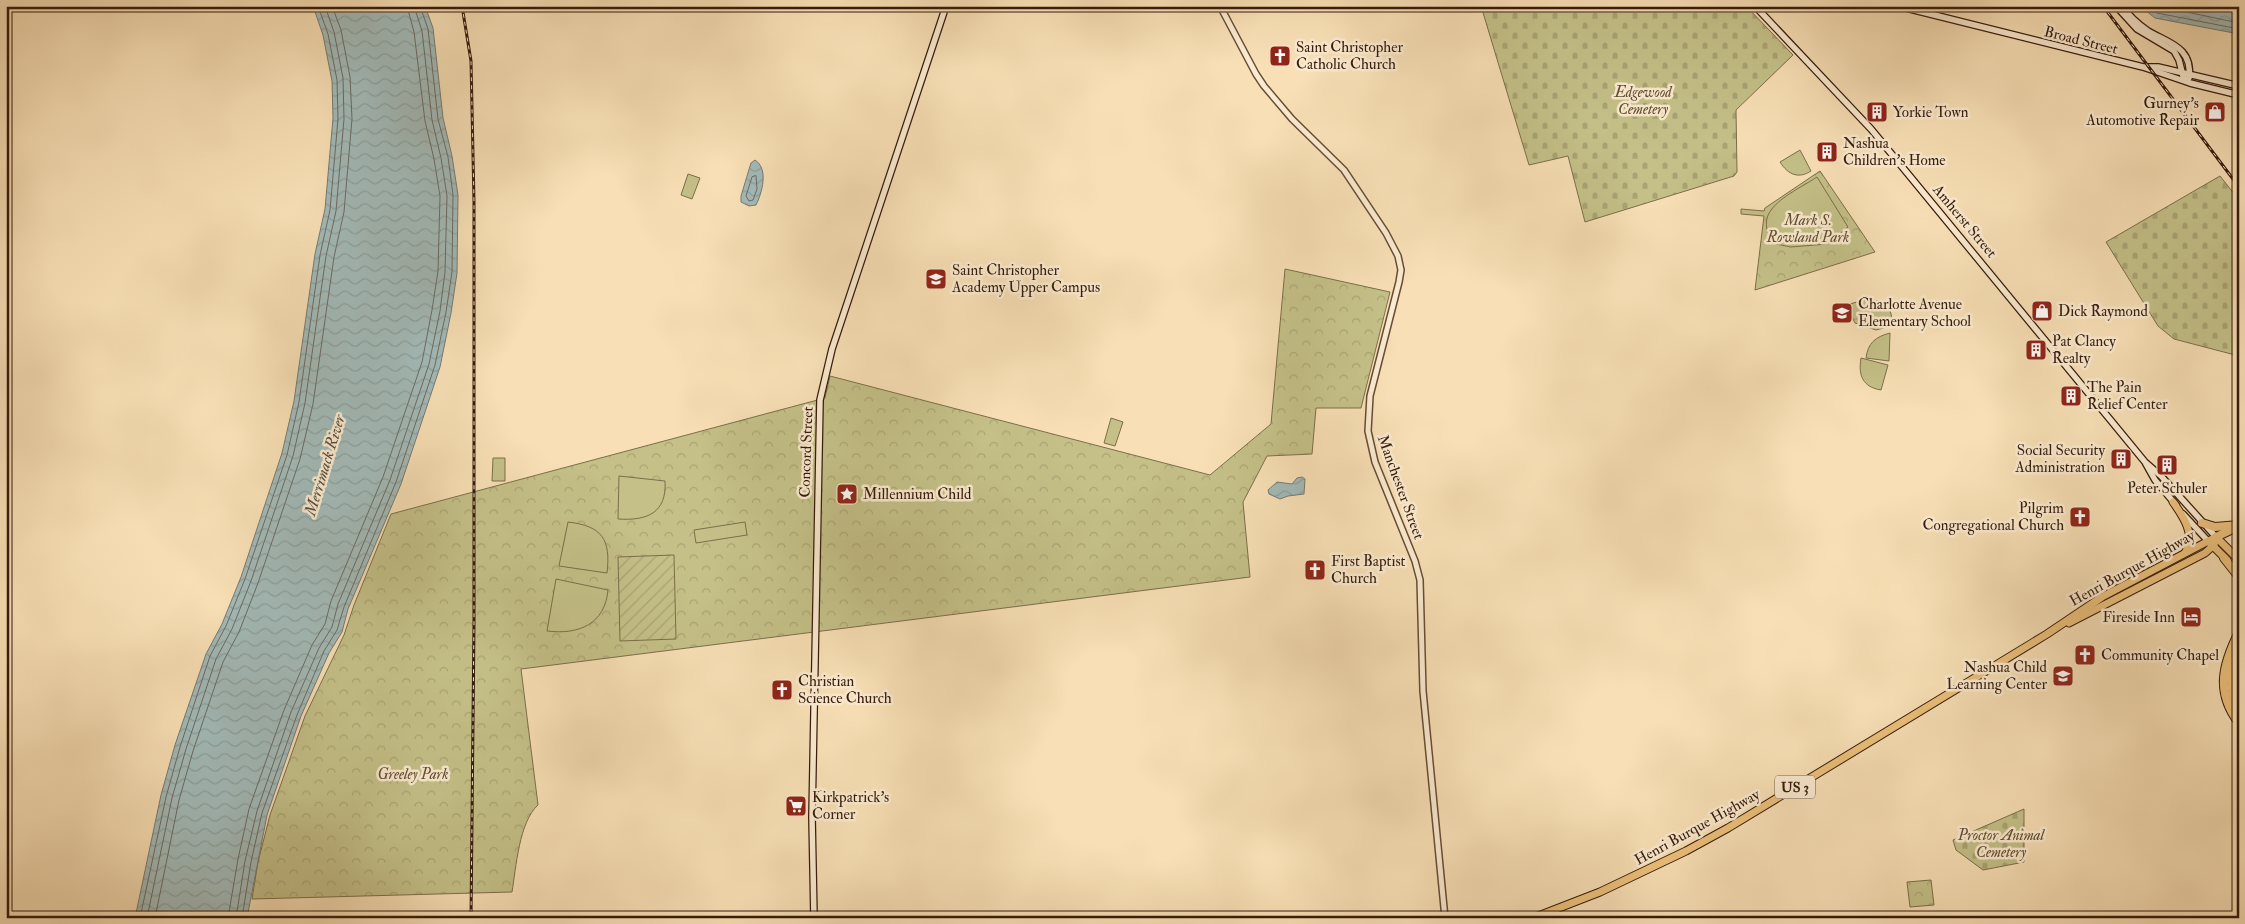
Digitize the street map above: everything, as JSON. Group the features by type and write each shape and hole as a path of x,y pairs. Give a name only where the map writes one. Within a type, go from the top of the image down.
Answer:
{"highway":[{"path":"2202,523 2216,527 2239,525"},
{"name":"US 3","path":"2216,537 2239,525"},
{"path":"2224,558 2239,577"},
{"path":"2239,632 2226,658 2223,680 2227,703 2239,723"},
{"path":"2239,650 2233,665 2231,680 2232,693 2239,711"}],"main road":[{"name":"Concord Street","path":"814,918 813,780 820,400 832,349 946,6"},
{"name":"Amherst Street","path":"1755,6 1876,135 2145,462 2161,476 2202,523 2239,560"},
{"name":"Broad Street","path":"1898,6 2143,67 2185,81 2239,95"},
{"path":"2116,6 2137,29 2168,46 2176,54 2185,81"},
{"path":"2122,6 2146,30 2178,47 2185,57 2189,74 2185,81"},
{"path":"2166,69 2174,65 2176,54"},
{"name":"Broad Street","path":"2143,67 2182,72 2239,86"},
{"name":"Amherst Street","path":"2145,462 2173,502 2210,544 2239,572"},
{"path":"2173,502 2189,533 2189,544 2185,552"},
{"name":"Henri Burque Highway","path":"2047,634 2091,613 2202,554 2216,537"},
{"name":"Henri Burque Highway","path":"1533,918 1600,892 1686,851 1728,828 2047,634 2102,597 2185,552 2210,544"}],"street":[{"name":"Manchester Street","path":"1220,6 1256,74 1281,108 1344,170 1386,233 1398,256 1401,270 1399,282 1370,396 1368,431 1375,462 1415,561 1420,580 1424,691 1445,918"}],"green space":[{"name":"Edgewood Cemetery","path":"1481,6 1746,6 1793,55 1736,110 1737,172 1734,176 1585,222 1568,156 1529,165"},
{"path":"1800,150 1811,171 1802,175 1790,173 1780,162"},
{"name":"Mark S. Rowland Park","path":"1820,171 1875,252 1755,290 1764,216 1741,214 1741,209 1764,211 1765,208"},
{"path":"688,174 700,178 692,199 681,195"},
{"path":"2220,176 2239,200 2239,356 2174,339 2158,326 2106,242"},
{"path":"1817,177 1848,227 1827,244 1791,247 1776,244 1768,232 1766,222 1769,213 1776,204"},
{"name":"Greeley Park","path":"1285,269 1390,292 1361,408 1316,408 1312,454 1267,456 1243,502 1250,577 521,669 538,805 526,822 522,834 512,892 252,899 258,862 270,815 305,716 344,635 354,605 391,514 825,398 830,376 1210,475 1271,424"},
{"path":"1868,299 1888,303 1894,325 1876,330 1855,323 1846,305"},
{"path":"1890,333 1889,361 1866,358 1868,348 1873,341 1880,336"},
{"path":"1861,358 1888,365 1881,390 1875,389 1863,380 1860,370"},
{"path":"1111,418 1123,422 1115,446 1104,443"},
{"path":"493,458 505,458 505,481 492,481"},
{"path":"619,476 665,481 663,501 659,508 646,516 618,519"},
{"path":"568,522 589,527 602,536 607,551 607,573 559,566"},
{"path":"745,522 747,535 696,543 694,530"},
{"path":"674,555 676,639 620,641 618,557"},
{"path":"556,579 608,590 606,602 596,619 580,629 559,632 547,631"},
{"name":"Proctor Animal Cemetery","path":"2024,809 2024,862 1983,870 1956,850 1953,840"},
{"path":"1931,880 1934,905 1910,907 1907,882"}],"water":[{"name":"Merrimack River","path":"313,6 425,6 433,28 443,118 452,156 458,195 457,273 451,313 440,367 401,484 348,609 342,632 329,653 301,716 267,815 247,918 135,918 161,795 175,745 206,654 222,624 241,577 282,453 294,401 315,254 325,209 333,118 332,81 323,35"},
{"path":"2140,6 2218,6 2239,8 2239,34 2155,18"},
{"path":"755,160 762,169 763,181 756,205 749,206 741,202 741,196 751,163"},
{"path":"1302,477 1305,479 1304,494 1280,499 1269,494 1268,490 1277,482 1292,484 1297,478"}],"railway":[{"path":"462,6 471,61 474,202 474,623 471,918"},
{"path":"2103,6 2239,187"}],"place":[{"name":"Saint Christopher Catholic Church","path":"1280,56"},
{"name":"Yorkie Town","path":"1877,112"},
{"name":"Gurney's Automotive Repair","path":"2215,112"},
{"name":"Nashua Children's Home","path":"1827,152"},
{"name":"Saint Christopher Academy Upper Campus","path":"936,279"},
{"name":"Dick Raymond","path":"2042,311"},
{"name":"Charlotte Avenue Elementary School","path":"1842,313"},
{"name":"Pat Clancy Realty","path":"2036,350"},
{"name":"The Pain Relief Center","path":"2071,396"},
{"name":"Social Security Administration","path":"2121,459"},
{"name":"Peter Schuler","path":"2167,465"},
{"name":"Millennium Child","path":"847,494"},
{"name":"Pilgrim Congregational Church","path":"2080,517"},
{"name":"First Baptist Church","path":"1315,570"},
{"name":"Fireside Inn","path":"2191,617"},
{"name":"Community Chapel","path":"2085,655"},
{"name":"Nashua Child Learning Center","path":"2063,676"},
{"name":"Christian Science Church","path":"782,690"},
{"name":"Kirkpatrick's Corner","path":"796,806"}]}
